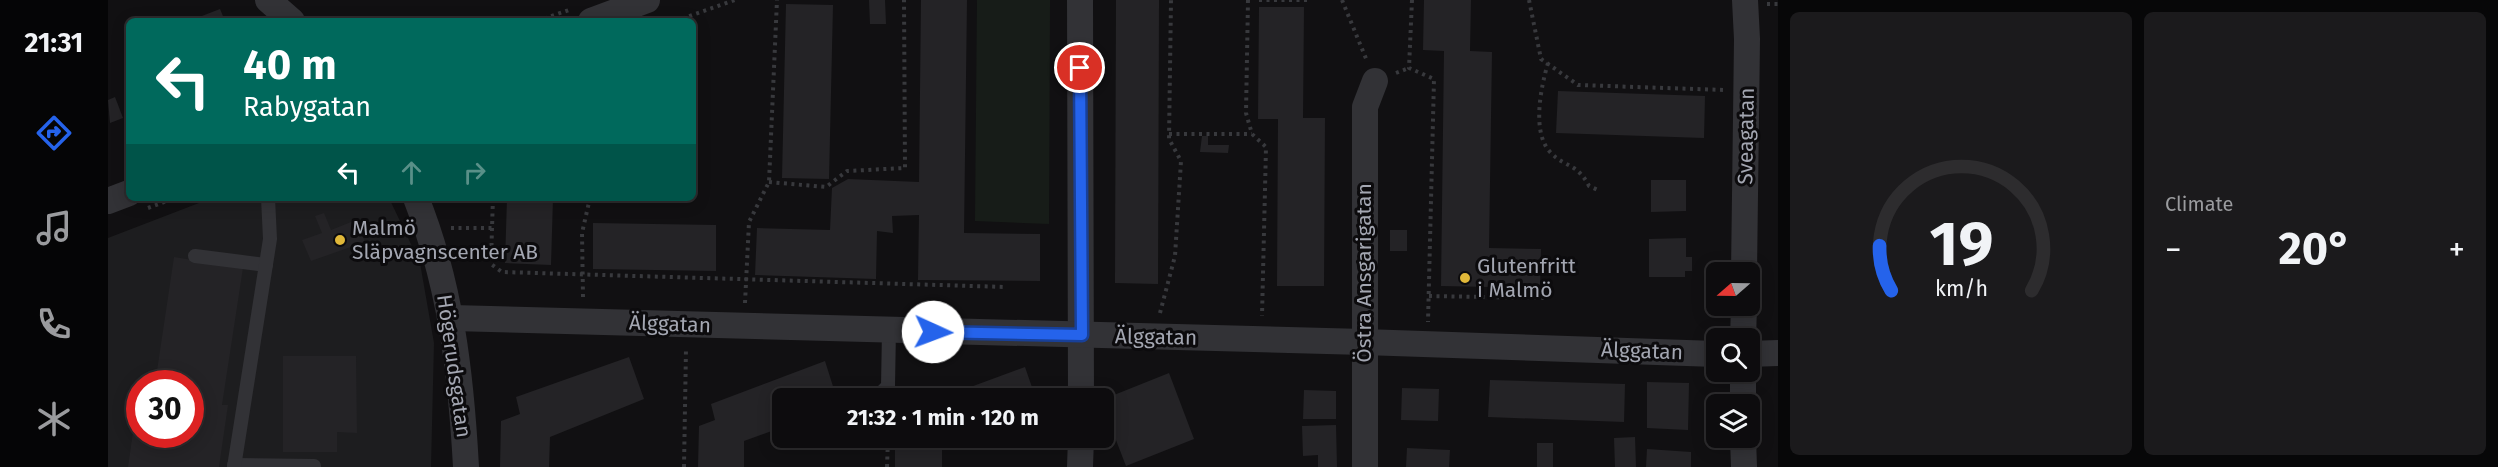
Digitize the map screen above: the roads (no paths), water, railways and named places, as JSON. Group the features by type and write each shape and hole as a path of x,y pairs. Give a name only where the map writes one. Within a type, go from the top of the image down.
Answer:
{"street":[{"path":"268,0 289,18"},
{"path":"599,18 647,0"},
{"path":"1080,0 1081,388"},
{"name":"Sveagatan","path":"1744,262 1745,0"},
{"name":"Östra Ansgarigatan","path":"1365,467 1365,107 1375,81"},
{"path":"108,201 126,194"},
{"name":"Högerudsgatan","path":"417,201 428,228 452,318 462,392 466,467"},
{"name":"Älggatan","path":"452,318 1364,342 1706,354"},
{"path":"1760,354 1778,353"},
{"path":"1080,467 1081,448"},
{"path":"1743,448 1744,467"}],"lane":[{"path":"268,201 270,239 234,466 314,466"},
{"path":"195,256 266,265"},
{"path":"886,388 888,386 889,330"}],"place":[{"name":"Malmö Släpvagnscenter AB","path":"340,240"},
{"name":"Glutenfritt i Malmö","path":"1465,278"}]}
